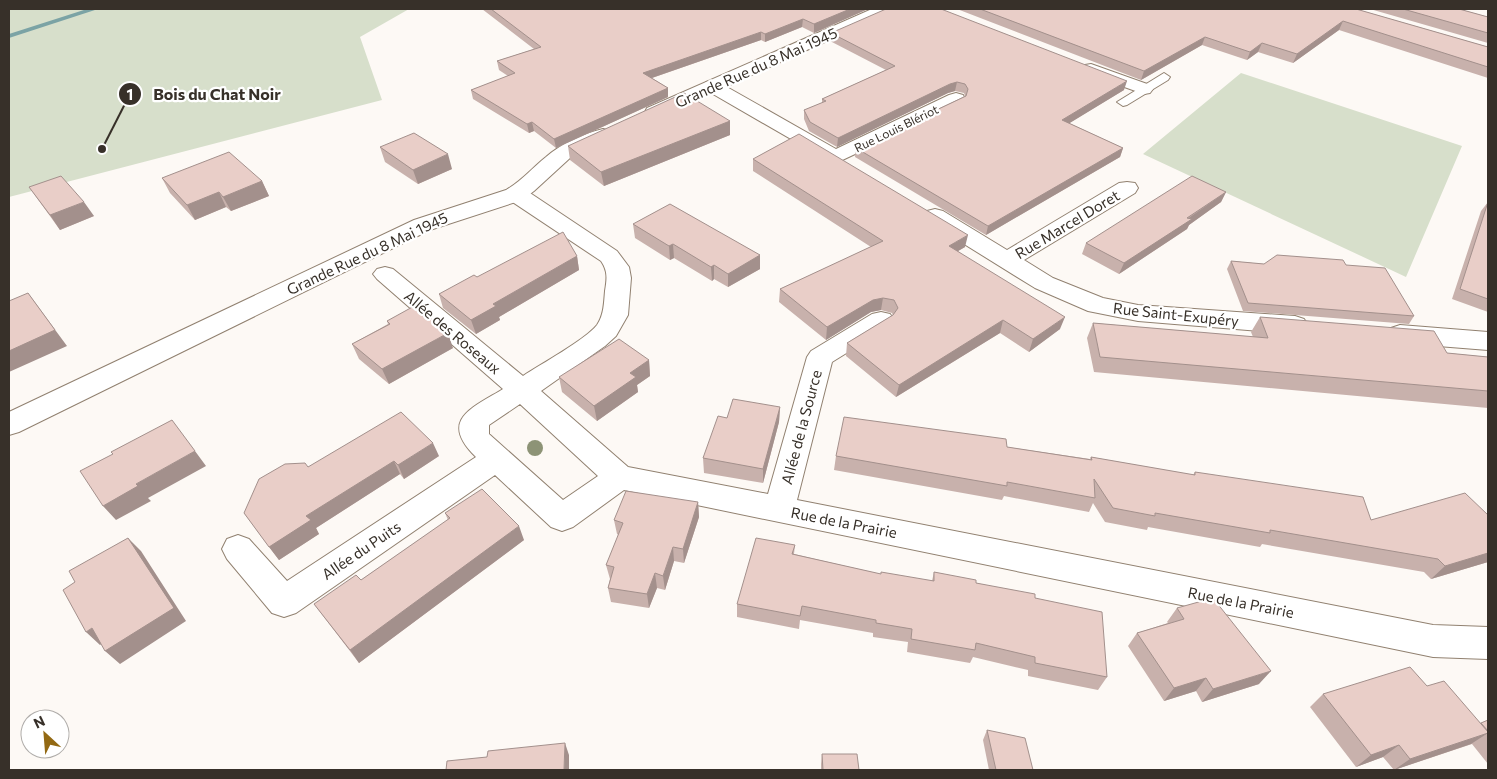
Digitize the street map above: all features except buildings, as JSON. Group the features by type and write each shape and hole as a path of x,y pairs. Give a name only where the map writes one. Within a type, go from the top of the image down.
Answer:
{"street":[{"name":"Grande Rue du 8 Mai 1945","path":"9,424 422,225 454,213 495,203 516,194 527,186 556,157 885,9"},
{"path":"1072,61 1144,89"},
{"path":"712,86 862,173"},
{"name":"Rue Louis Blériot","path":"836,157 956,99"},
{"name":"Rue Marcel Doret","path":"1007,260 1127,188"},
{"path":"516,194 609,256 617,267 619,278 615,315 607,330 596,340 475,420 476,438 496,459 562,518 619,477 522,390"},
{"name":"Rue Saint-Exupéry","path":"913,204 1044,283 1097,305 1138,313 1312,327"},
{"name":"Allée des Roseaux","path":"385,274 522,390"},
{"name":"Allée de la Source","path":"779,509 820,357 881,320"},
{"path":"1381,332 1488,340"},
{"name":"Allée du Puits","path":"238,549 284,602 496,459"},
{"name":"Rue de la Prairie","path":"619,477 1434,641 1488,643"}],"lane":[{"path":"1123,102 1164,77"}],"green space":[{"path":"9,9 409,9 360,37 382,100 9,197"},
{"path":"1241,73 1462,146 1406,277 1143,154"}],"waterway":[{"path":"9,36 94,9"}],"place":[{"name":"Bois du Chat Noir","path":"102,149"}]}
